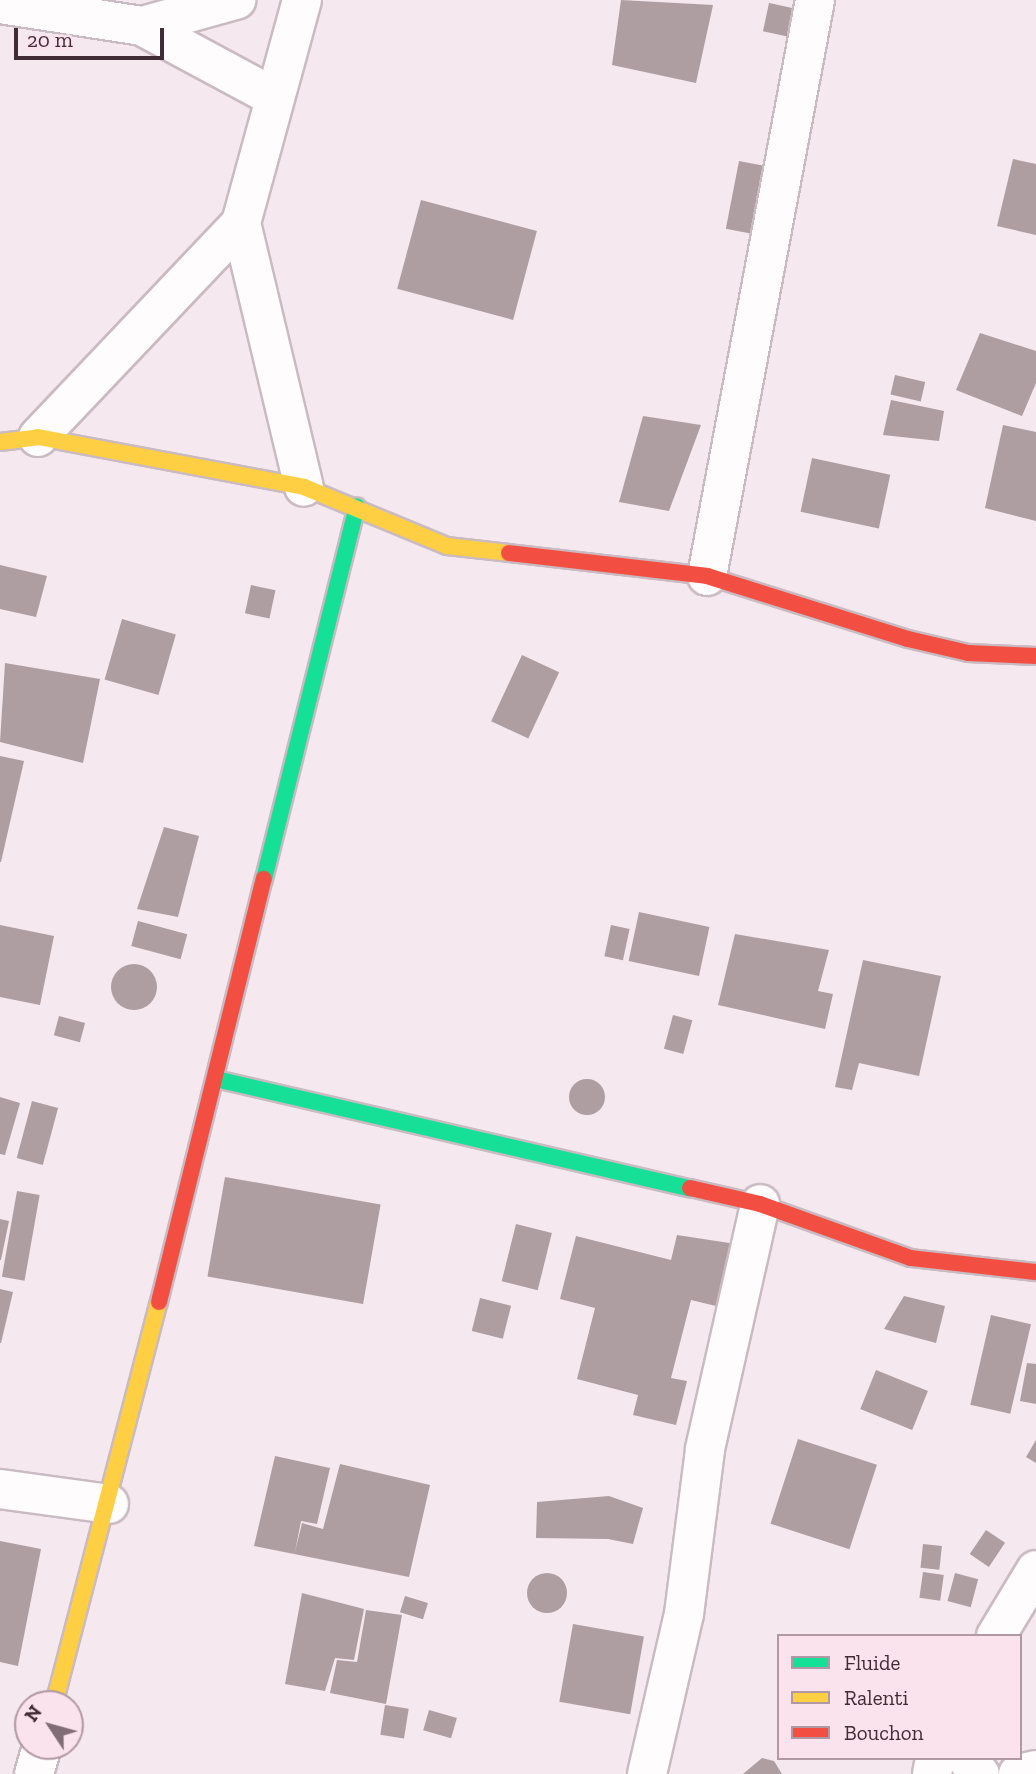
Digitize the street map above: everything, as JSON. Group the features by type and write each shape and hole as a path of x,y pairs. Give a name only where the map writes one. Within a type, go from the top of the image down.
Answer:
{"street":[{"path":"142,26 236,0"},
{"path":"302,0 242,223 304,487"},
{"path":"707,576 815,0"},
{"path":"0,4 142,26 274,97"},
{"path":"38,437 242,223"},
{"path":"0,442 38,437 304,487 357,506 447,546 707,576 908,639 968,653 1036,656"},
{"path":"58,1690 109,1504 357,506"},
{"path":"216,1079 760,1204 911,1258 1036,1272"},
{"path":"647,1774 684,1614 705,1448 760,1204"},
{"path":"0,1489 109,1504"},
{"path":"997,1634 1036,1570"},
{"path":"968,1760 980,1774"},
{"path":"1018,1774 1036,1770"}],"building":[{"path":"621,0 713,5 696,83 612,65"},
{"path":"769,3 793,8 787,37 763,31"},
{"path":"1013,159 1036,164 1036,235 997,226"},
{"path":"739,161 770,167 757,235 726,229"},
{"path":"421,200 537,231 513,320 397,289"},
{"path":"980,333 1036,351 1036,383 1022,416 956,390"},
{"path":"895,375 925,382 921,401 891,394"},
{"path":"891,400 944,411 939,441 883,435"},
{"path":"643,416 701,425 669,511 619,502"},
{"path":"1003,425 1036,432 1036,521 985,508"},
{"path":"812,458 890,475 879,528 801,512"},
{"path":"0,565 47,576 36,617 0,609"},
{"path":"251,585 275,590 269,619 245,613"},
{"path":"122,619 176,634 158,695 105,680"},
{"path":"522,655 559,672 528,738 491,721"},
{"path":"5,663 100,679 83,763 0,742"},
{"path":"0,756 24,761 1,862 0,862"},
{"path":"164,827 199,836 178,917 137,909"},
{"path":"639,912 709,927 699,976 629,961"},
{"path":"138,921 187,934 181,959 131,946"},
{"path":"0,925 54,936 40,1005 0,997"},
{"path":"611,925 630,929 623,960 604,956"},
{"path":"735,934 829,950 818,991 833,994 825,1029 718,1005"},
{"path":"863,960 941,976 919,1076 859,1063 852,1090 835,1087"},
{"path":"134,964 150,971 157,987 150,1003 134,1010 118,1003 111,987 118,971"},
{"path":"673,1015 692,1020 683,1054 664,1049"},
{"path":"59,1016 85,1023 80,1042 54,1035"},
{"path":"587,1079 600,1084 605,1097 600,1110 587,1115 574,1110 569,1097 574,1084"},
{"path":"0,1097 20,1103 5,1155 0,1154"},
{"path":"32,1101 58,1108 43,1165 17,1158"},
{"path":"225,1177 381,1204 363,1304 207,1276"},
{"path":"17,1191 40,1195 25,1281 2,1277"},
{"path":"0,1219 9,1221 1,1260 0,1260"},
{"path":"516,1224 552,1233 538,1290 502,1281"},
{"path":"677,1235 736,1244 720,1307 691,1300 671,1378 687,1381 676,1425 633,1415 638,1395 577,1379 595,1308 560,1299 576,1236 671,1260"},
{"path":"0,1289 13,1292 1,1343 0,1343"},
{"path":"904,1296 945,1306 936,1343 884,1329"},
{"path":"480,1298 511,1306 503,1339 472,1331"},
{"path":"991,1315 1031,1324 1010,1414 970,1405"},
{"path":"1027,1363 1036,1364 1036,1404 1020,1401"},
{"path":"876,1370 928,1391 912,1430 860,1409"},
{"path":"798,1439 877,1465 849,1549 770,1524"},
{"path":"1036,1440 1036,1463 1026,1457"},
{"path":"275,1456 330,1468 317,1524 301,1521 295,1552 302,1523 323,1529 340,1464 430,1485 409,1577 254,1546"},
{"path":"609,1496 643,1508 633,1544 608,1539 536,1538 537,1502"},
{"path":"986,1530 1005,1543 989,1567 970,1554"},
{"path":"0,1541 41,1549 18,1666 0,1662"},
{"path":"923,1544 942,1546 939,1570 920,1568"},
{"path":"923,1572 944,1575 940,1601 919,1598"},
{"path":"547,1573 555,1574 561,1579 566,1585 566,1601 561,1607 555,1612 547,1613 539,1612 533,1607 528,1601 527,1593 528,1585 533,1579 539,1574"},
{"path":"955,1573 978,1579 971,1607 947,1601"},
{"path":"302,1593 364,1609 354,1660 335,1658 325,1691 285,1684"},
{"path":"405,1596 428,1603 423,1619 400,1612"},
{"path":"366,1610 402,1615 386,1704 330,1693 337,1660 357,1662"},
{"path":"573,1624 644,1637 630,1714 559,1702"},
{"path":"385,1705 409,1709 404,1738 380,1735"},
{"path":"429,1710 457,1718 451,1738 423,1730"},
{"path":"762,1758 774,1761 782,1774 743,1774"}],"traffic: fast":[{"path":"264,879 357,506"},
{"path":"216,1079 690,1188"}],"traffic: slow":[{"path":"0,442 38,437 304,487 447,546 509,553"},
{"path":"58,1690 159,1302"}],"traffic: jam":[{"path":"509,553 707,576 908,639 968,653 1036,656"},
{"path":"159,1302 264,879"},
{"path":"690,1188 760,1204 911,1258 1036,1272"}]}
